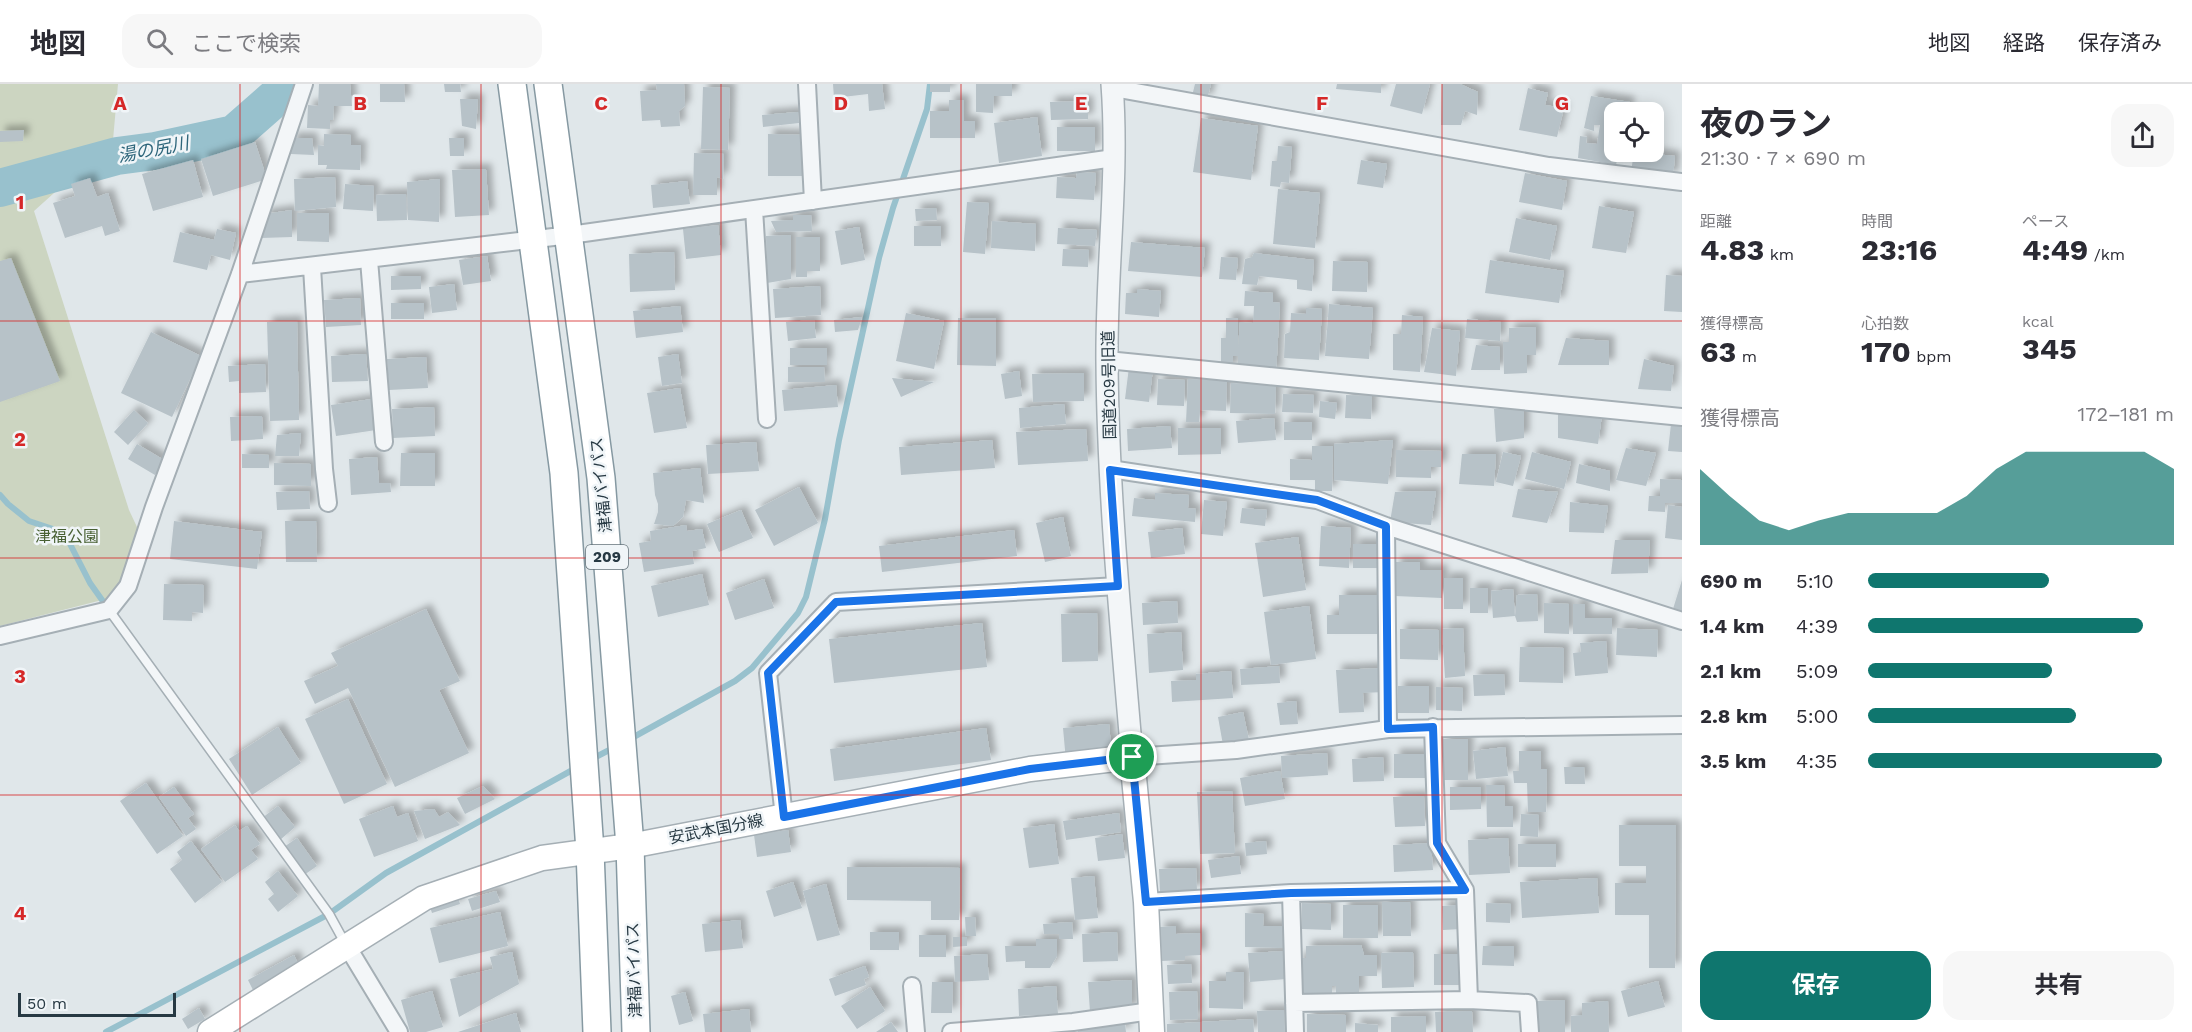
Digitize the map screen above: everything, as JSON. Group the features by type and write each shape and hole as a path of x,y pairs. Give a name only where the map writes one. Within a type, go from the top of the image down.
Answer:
{"highway":[{"name":"209","path":"512,84 564,473 590,851 597,1032"},
{"name":"津福バイパス","path":"548,84 601,478 630,846 636,1032"}],"main road":[{"name":"安武本国分線","path":"210,1032 424,898 542,858 630,846 1030,769 1132,757"},
{"path":"1132,757 1146,902 1152,1021"}],"street":[{"path":"0,636 109,610 128,585 154,507 240,274 304,84"},
{"path":"807,84 813,201"},
{"path":"1112,86 1549,166 1682,182"},
{"name":"国道209号旧道","path":"1112,86 1114,158 1107,360 1110,470 1132,757"},
{"path":"240,274 570,235 1114,158"},
{"path":"754,209 767,420"},
{"path":"369,260 384,442"},
{"path":"312,267 328,503"},
{"path":"1107,360 1682,417"},
{"path":"1110,470 1317,500 1386,526 1682,621"},
{"path":"1386,526 1388,729"},
{"path":"784,817 768,673 836,602 1118,586"},
{"path":"1132,757 1236,750 1388,729 1682,725"},
{"path":"1433,727 1437,843 1465,890 1469,1000"},
{"path":"1146,902 1291,893 1465,890"},
{"path":"1291,893 1295,1032"},
{"path":"347,946 399,1032"},
{"path":"912,986 916,1032"},
{"path":"1294,1003 1469,1000 1528,1002 1530,1032"},
{"path":"951,1032 1073,1022 1152,1021"}],"lane":[{"path":"109,610 329,914 347,946"}],"green space":[{"name":"津福公園","path":"0,84 118,84 113,140 34,211 129,510 145,544 110,598 0,626"}],"building":[{"path":"319,84 350,84 352,106 334,106 330,129 307,128 308,105 318,106"},
{"path":"380,84 404,84 405,102 380,102"},
{"path":"444,84 460,84 461,92 445,92"},
{"path":"656,84 684,84 685,106 679,111 680,126 661,127 660,120 642,121 640,91 657,90"},
{"path":"833,84 882,84 885,109 869,111 868,94 834,98"},
{"path":"930,84 950,84 950,92 930,92"},
{"path":"976,84 1012,84 1012,96 994,96 993,113 976,112"},
{"path":"1195,84 1211,84 1207,100 1192,96"},
{"path":"1337,84 1381,84 1381,93 1336,89"},
{"path":"1396,84 1430,84 1422,114 1390,106"},
{"path":"1442,84 1460,84 1478,92 1477,115 1465,111 1461,125 1441,125"},
{"path":"703,87 730,88 728,150 701,149"},
{"path":"1528,88 1548,93 1545,105 1564,108 1557,137 1519,130"},
{"path":"1591,96 1630,102 1604,102 1604,162 1617,162 1616,165 1578,158 1580,136 1587,137 1586,143 1597,144 1600,125 1594,125 1594,131 1584,128"},
{"path":"460,99 478,99 476,129 462,126"},
{"path":"949,100 964,100 964,121 975,121 975,138 930,138 930,111 949,111"},
{"path":"1088,101 1088,119 1051,120 1050,102"},
{"path":"798,112 799,123 763,127 762,115"},
{"path":"1037,117 1042,156 999,163 994,123"},
{"path":"1201,118 1258,126 1251,180 1193,172"},
{"path":"1057,127 1095,127 1095,151 1057,151"},
{"path":"24,130 23,141 0,142 0,131"},
{"path":"324,134 351,135 351,145 361,145 360,170 326,169 327,165 318,165 318,145 324,146"},
{"path":"768,134 804,135 804,176 768,176"},
{"path":"291,138 312,138 314,155 291,154"},
{"path":"449,138 464,138 464,156 450,156"},
{"path":"255,142 267,179 213,196 201,159"},
{"path":"1278,146 1292,147 1289,183 1281,182 1280,187 1270,186 1272,161 1277,161"},
{"path":"694,153 724,154 723,179 717,177 717,195 693,195"},
{"path":"1664,155 1675,156 1673,177 1631,172 1632,162 1664,162"},
{"path":"193,160 203,197 153,211 142,174"},
{"path":"1361,160 1387,164 1383,188 1357,184"},
{"path":"486,169 489,215 455,217 452,170"},
{"path":"1077,172 1096,173 1094,200 1056,198 1057,177 1076,178"},
{"path":"1525,173 1567,181 1562,210 1519,202"},
{"path":"335,177 336,207 295,211 294,179"},
{"path":"90,178 97,197 108,193 120,231 105,236 102,226 65,238 53,203 75,196 71,184"},
{"path":"440,179 439,222 408,220 407,182"},
{"path":"687,181 690,204 653,208 651,185"},
{"path":"345,184 374,186 373,211 343,209"},
{"path":"1278,189 1320,193 1315,248 1273,244"},
{"path":"406,194 407,220 377,221 376,195"},
{"path":"967,202 989,203 985,254 963,252"},
{"path":"1599,206 1634,212 1626,253 1592,248"},
{"path":"936,208 937,220 916,221 915,209"},
{"path":"292,210 292,237 261,238 264,214"},
{"path":"297,213 329,213 329,242 297,241"},
{"path":"793,215 811,215 812,231 776,232 771,221 793,220"},
{"path":"1516,218 1557,226 1550,260 1509,252"},
{"path":"992,221 1036,224 1035,251 991,248"},
{"path":"718,225 721,255 686,259 683,229"},
{"path":"914,226 941,226 941,246 914,246"},
{"path":"859,227 865,260 841,265 835,231"},
{"path":"1058,228 1097,230 1095,246 1057,244"},
{"path":"217,229 236,233 230,260 211,255 207,270 173,262 180,232 214,240"},
{"path":"791,235 791,279 767,283 766,236"},
{"path":"796,237 820,237 820,271 807,271 807,277 796,277"},
{"path":"1131,242 1205,248 1202,277 1128,271"},
{"path":"1063,249 1089,250 1088,267 1062,266"},
{"path":"674,252 675,290 630,292 629,254"},
{"path":"1254,253 1314,260 1312,291 1297,289 1297,280 1259,276 1257,285 1242,284 1245,259 1252,257"},
{"path":"487,256 491,281 463,285 459,260"},
{"path":"1221,257 1238,258 1236,280 1219,279"},
{"path":"11,258 60,381 0,402 0,261"},
{"path":"1490,260 1564,271 1559,303 1485,293"},
{"path":"1333,261 1368,262 1367,292 1332,291"},
{"path":"1666,275 1682,276 1682,312 1664,311"},
{"path":"391,276 421,276 421,289 391,290"},
{"path":"454,284 457,310 432,313 429,287"},
{"path":"820,286 821,315 775,318 773,289"},
{"path":"1137,289 1161,291 1159,317 1125,314 1126,293 1137,293"},
{"path":"1245,291 1273,293 1273,302 1280,303 1276,374 1238,372 1238,356 1233,356 1233,369 1221,369 1221,338 1226,338 1226,318 1238,318 1238,348 1240,322 1253,323 1254,306 1244,306"},
{"path":"360,298 361,325 326,327 324,300"},
{"path":"391,303 424,303 424,319 391,319"},
{"path":"1329,304 1373,308 1369,359 1325,356"},
{"path":"680,306 683,332 636,338 633,311"},
{"path":"1306,308 1322,309 1319,360 1284,358 1285,334 1290,332 1291,313 1306,314"},
{"path":"906,313 944,321 934,369 896,361"},
{"path":"1402,315 1423,317 1420,372 1393,370 1393,334 1401,334"},
{"path":"862,317 858,330 835,332 834,320"},
{"path":"958,318 996,318 996,366 957,365"},
{"path":"1467,319 1501,322 1500,341 1465,338"},
{"path":"814,320 816,338 788,341 786,322"},
{"path":"297,321 299,420 270,421 267,322"},
{"path":"1536,327 1536,355 1527,355 1527,373 1504,374 1503,342 1509,342 1509,328"},
{"path":"1432,328 1460,331 1456,376 1424,372"},
{"path":"151,332 201,356 172,417 121,393"},
{"path":"1566,338 1609,341 1609,365 1558,365"},
{"path":"1476,345 1500,347 1500,370 1471,370"},
{"path":"790,348 827,348 827,365 790,365"},
{"path":"366,354 368,381 332,382 331,356"},
{"path":"678,354 682,383 662,386 658,357"},
{"path":"426,357 428,388 389,390 387,359"},
{"path":"1644,359 1674,366 1671,391 1638,389"},
{"path":"265,364 266,392 239,393 239,381 229,382 228,366"},
{"path":"788,367 824,367 825,382 788,382"},
{"path":"1129,367 1153,369 1149,402 1125,399"},
{"path":"1019,371 1022,396 1005,399 1001,374"},
{"path":"1084,373 1084,401 1033,402 1032,374"},
{"path":"892,378 934,382 901,397"},
{"path":"1158,379 1185,380 1184,406 1157,405"},
{"path":"1188,379 1227,380 1226,411 1200,410 1199,422 1186,422"},
{"path":"1231,383 1276,385 1275,414 1230,413"},
{"path":"836,385 838,407 784,411 782,390"},
{"path":"680,388 687,428 654,433 647,393"},
{"path":"1283,394 1314,395 1313,413 1282,412"},
{"path":"1346,395 1372,396 1371,419 1345,418"},
{"path":"372,399 376,430 336,436 331,405"},
{"path":"1320,401 1337,403 1335,419 1319,417"},
{"path":"1064,404 1066,424 1020,428 1019,408"},
{"path":"434,407 435,436 393,438 392,409"},
{"path":"1524,408 1524,438 1496,442 1494,409"},
{"path":"134,410 148,423 128,445 114,432"},
{"path":"1558,412 1602,415 1598,444 1558,438"},
{"path":"262,416 263,439 231,441 230,417"},
{"path":"1274,418 1276,440 1238,443 1236,421"},
{"path":"1284,422 1312,422 1312,440 1284,440"},
{"path":"1671,424 1682,424 1682,452 1668,451"},
{"path":"1170,426 1172,448 1128,451 1127,429"},
{"path":"1178,428 1221,428 1221,454 1178,455"},
{"path":"1086,429 1088,461 1018,465 1016,432"},
{"path":"301,433 299,456 275,456 277,435"},
{"path":"992,440 995,468 901,475 899,447"},
{"path":"1393,440 1388,484 1334,480 1334,444"},
{"path":"756,442 759,471 708,474 706,445"},
{"path":"137,444 164,460 155,475 128,459"},
{"path":"1312,446 1333,446 1332,491 1315,491 1315,480 1290,480 1290,459 1312,460"},
{"path":"1626,448 1656,453 1646,486 1616,480"},
{"path":"1396,450 1442,451 1441,467 1431,467 1431,478 1396,477"},
{"path":"1503,452 1521,456 1513,486 1496,482"},
{"path":"1532,452 1571,462 1564,489 1525,479"},
{"path":"401,453 435,453 435,486 400,486"},
{"path":"242,454 269,455 269,468 242,468"},
{"path":"1462,454 1496,454 1494,486 1459,484"},
{"path":"377,457 379,483 390,483 391,492 351,495 349,459"},
{"path":"274,463 311,464 311,486 274,485"},
{"path":"1579,464 1610,471 1610,491 1576,483"},
{"path":"700,468 704,503 686,500 683,517 673,526 654,524 658,504 653,473"},
{"path":"1660,479 1682,480 1682,503 1665,503 1665,512 1648,511 1649,496 1660,496"},
{"path":"799,487 818,523 774,546 755,510"},
{"path":"1518,489 1558,492 1547,523 1512,517"},
{"path":"309,491 310,509 277,510 276,492"},
{"path":"1436,491 1431,525 1390,522 1395,492"},
{"path":"1155,493 1189,495 1188,508 1196,509 1195,522 1132,516 1134,498 1155,500"},
{"path":"1204,500 1227,502 1223,536 1201,534"},
{"path":"1570,502 1608,506 1604,533 1569,532"},
{"path":"1668,505 1682,507 1682,540 1665,538"},
{"path":"1242,508 1267,510 1265,526 1240,523"},
{"path":"741,510 753,538 719,552 707,524"},
{"path":"1063,517 1071,556 1045,562 1036,523"},
{"path":"174,521 262,532 257,569 170,559"},
{"path":"285,521 316,521 317,562 286,562"},
{"path":"686,525 687,531 702,529 706,548 692,551 694,564 644,572 639,543 651,541 650,531"},
{"path":"1321,526 1351,528 1349,568 1319,566"},
{"path":"1182,528 1185,554 1151,558 1148,532"},
{"path":"1014,530 1017,556 882,572 879,546"},
{"path":"1298,537 1306,590 1263,597 1255,543"},
{"path":"1615,540 1650,540 1648,573 1611,574"},
{"path":"1353,544 1379,544 1379,568 1353,568"},
{"path":"1395,562 1420,562 1420,570 1442,570 1442,598 1395,596"},
{"path":"702,574 709,605 658,617 651,586"},
{"path":"1444,578 1463,578 1463,609 1444,609"},
{"path":"764,579 774,608 735,620 726,593"},
{"path":"1682,580 1682,612 1673,609"},
{"path":"164,584 204,585 203,613 192,612 192,621 163,620"},
{"path":"1470,588 1488,588 1488,613 1470,613"},
{"path":"1513,589 1515,616 1493,618 1491,591"},
{"path":"1537,594 1538,621 1517,622 1515,616 1517,595"},
{"path":"1339,595 1378,595 1378,634 1327,634 1327,615 1339,615"},
{"path":"1177,601 1178,623 1143,625 1142,603"},
{"path":"1544,603 1569,604 1569,634 1544,633"},
{"path":"1573,604 1585,604 1585,618 1612,618 1612,634 1573,634"},
{"path":"1309,606 1316,659 1271,665 1264,612"},
{"path":"426,609 460,681 439,690 469,753 395,787 348,688 315,704 304,681 338,666 331,653"},
{"path":"1097,613 1098,661 1062,662 1061,614"},
{"path":"982,623 987,667 834,683 829,639"},
{"path":"1463,628 1465,676 1445,678 1442,629"},
{"path":"1617,628 1658,630 1657,657 1616,655"},
{"path":"1400,629 1439,630 1438,660 1400,659"},
{"path":"1181,632 1183,670 1149,673 1147,634"},
{"path":"1606,641 1608,673 1575,676 1573,653 1581,652 1580,643"},
{"path":"1520,647 1564,648 1563,683 1519,682"},
{"path":"1279,666 1280,683 1241,685 1240,669"},
{"path":"1383,668 1384,692 1363,693 1364,712 1339,713 1336,670"},
{"path":"1231,671 1233,698 1172,702 1171,681 1196,680 1196,674"},
{"path":"1504,674 1505,695 1474,696 1473,675"},
{"path":"1398,686 1429,686 1429,713 1398,713"},
{"path":"1436,687 1463,688 1462,711 1436,710"},
{"path":"348,699 387,784 344,804 305,719"},
{"path":"1296,701 1298,724 1280,725 1277,703"},
{"path":"1243,712 1249,740 1223,745 1218,717"},
{"path":"1109,724 1112,756 1066,761 1063,728"},
{"path":"278,727 301,763 252,795 229,759"},
{"path":"986,728 991,760 834,781 830,749"},
{"path":"1443,739 1468,739 1468,780 1443,780"},
{"path":"1505,747 1508,776 1476,779 1473,751"},
{"path":"1519,751 1541,751 1541,769 1547,769 1546,812 1528,812 1527,783 1514,783 1513,771 1519,771"},
{"path":"1327,753 1328,775 1282,778 1281,756"},
{"path":"1394,754 1425,754 1426,778 1394,778"},
{"path":"1383,757 1384,781 1353,782 1352,759"},
{"path":"1564,767 1584,767 1585,784 1565,784"},
{"path":"1280,771 1285,799 1245,806 1240,778"},
{"path":"146,783 183,836 157,854 120,801"},
{"path":"1486,785 1504,785 1505,806 1513,806 1513,827 1487,827"},
{"path":"483,786 495,799 465,814 457,798"},
{"path":"174,787 194,814 188,818 196,829 186,836 159,797"},
{"path":"1450,787 1481,787 1481,809 1450,810"},
{"path":"1232,791 1235,853 1200,854 1197,792"},
{"path":"1424,796 1425,826 1395,827 1393,797"},
{"path":"278,806 295,827 280,840 262,818"},
{"path":"393,806 397,817 408,813 418,841 374,857 359,819"},
{"path":"434,809 439,817 448,812 460,825 425,839 414,811"},
{"path":"1119,813 1121,832 1066,840 1063,821"},
{"path":"1521,814 1539,815 1538,837 1520,836"},
{"path":"1054,824 1059,864 1029,868 1023,828"},
{"path":"235,825 239,831 247,826 260,844 251,850 258,859 225,882 201,849"},
{"path":"1619,825 1676,825 1675,968 1649,968 1649,915 1615,915 1615,883 1646,883 1646,866 1619,866"},
{"path":"788,830 791,852 757,857 754,835"},
{"path":"1122,834 1125,858 1098,861 1095,838"},
{"path":"297,838 317,866 304,875 284,847"},
{"path":"1508,838 1510,873 1469,875 1468,840"},
{"path":"191,841 222,882 195,903 170,869 182,860 177,852"},
{"path":"1266,841 1267,854 1246,856 1245,843"},
{"path":"1431,843 1433,870 1394,872 1393,845"},
{"path":"1518,844 1556,844 1556,867 1518,867"},
{"path":"1239,856 1241,874 1211,878 1208,860"},
{"path":"847,867 960,868 959,920 931,920 931,901 847,900"},
{"path":"1196,868 1197,890 1160,892 1159,869"},
{"path":"278,871 298,896 278,912 268,899 274,894 265,882"},
{"path":"1094,876 1098,918 1075,920 1071,878"},
{"path":"1597,878 1599,913 1522,918 1520,882"},
{"path":"793,882 802,908 774,917 766,891"},
{"path":"826,884 840,935 817,941 803,891"},
{"path":"456,891 460,904 432,913 428,901"},
{"path":"496,891 500,902 472,911 468,899"},
{"path":"1382,902 1410,902 1411,936 1383,936"},
{"path":"1302,903 1331,904 1331,930 1302,929"},
{"path":"1486,903 1511,904 1510,923 1486,922"},
{"path":"1343,905 1378,905 1378,938 1343,938"},
{"path":"1460,905 1461,929 1443,930 1442,906"},
{"path":"500,912 508,946 439,963 430,928"},
{"path":"1245,913 1264,914 1263,926 1283,926 1283,948 1245,947"},
{"path":"965,917 975,917 976,936 966,936"},
{"path":"740,920 743,948 705,952 702,924"},
{"path":"1072,922 1073,939 1059,939 1059,934 1044,934 1043,924"},
{"path":"1176,926 1176,934 1200,933 1201,955 1185,956 1185,960 1161,961 1159,927"},
{"path":"870,932 899,932 899,950 870,950"},
{"path":"1117,932 1118,961 1083,962 1082,934"},
{"path":"919,935 946,935 946,957 919,957"},
{"path":"953,937 967,937 967,946 953,947"},
{"path":"1036,939 1057,939 1057,956 1050,968 1025,968 1025,961 1006,962 1005,946 1036,946"},
{"path":"1361,945 1364,955 1377,955 1377,976 1359,976 1359,995 1336,995 1336,986 1332,986 1332,994 1299,994 1298,958 1306,958 1306,946"},
{"path":"1483,946 1514,946 1514,966 1482,965"},
{"path":"1284,951 1286,979 1250,982 1248,953"},
{"path":"512,952 519,984 459,1017 450,979 493,969 490,957"},
{"path":"1413,952 1414,987 1382,988 1381,953"},
{"path":"987,954 989,980 955,982 954,956"},
{"path":"1434,954 1462,954 1462,985 1434,985"},
{"path":"294,955 299,966 253,990 248,980"},
{"path":"1191,964 1192,983 1168,984 1167,965"},
{"path":"865,966 869,977 864,979 866,985 835,996 829,979"},
{"path":"1226,972 1244,972 1243,1009 1209,1008 1209,981 1226,981"},
{"path":"1132,980 1132,1010 1090,1012 1088,982"},
{"path":"1658,981 1665,1007 1628,1017 1621,991"},
{"path":"932,982 953,982 952,1013 931,1013"},
{"path":"1056,986 1058,1014 1019,1016 1018,989"},
{"path":"870,987 885,1011 857,1029 841,1006"},
{"path":"432,991 443,1027 426,1032 410,1032 401,1000"},
{"path":"1197,991 1198,1019 1170,1020 1169,992"},
{"path":"685,992 693,1021 679,1025 671,996"},
{"path":"1565,1000 1565,1032 1538,1032 1537,1001"},
{"path":"1608,1001 1609,1032 1571,1032 1571,1016 1582,1015 1582,1003"},
{"path":"199,1008 205,1019 188,1029 182,1019"},
{"path":"749,1009 751,1032 705,1032 703,1014"},
{"path":"1284,1010 1285,1032 1258,1032 1257,1011"},
{"path":"1472,1011 1473,1032 1436,1032 1435,1012"},
{"path":"516,1013 521,1032 458,1032"},
{"path":"1307,1014 1346,1015 1346,1032 1307,1032"},
{"path":"1426,1016 1426,1032 1391,1032 1391,1017"},
{"path":"1253,1019 1254,1032 1167,1032 1167,1024"},
{"path":"891,1022 898,1032 876,1032"},
{"path":"1355,1023 1378,1025 1378,1032 1355,1032"},
{"path":"1125,1024 1126,1032 1078,1032 1077,1028"}],"waterway":[{"name":"湯の尻川","path":"0,188 117,156 155,151 234,134 291,84"},
{"path":"630,739 735,681 752,668 798,613 806,597 825,519 839,440 879,258 893,208 927,109 930,84"},
{"path":"0,495 29,521 53,529 69,542 90,583 107,607"},
{"path":"590,760 615,747"},
{"path":"106,1032 329,914 386,873 576,768"}],"route":[{"path":"1110,470 1317,500 1386,526 1388,729 1433,727 1437,843 1465,890 1291,893 1146,902 1132,757 1030,769 784,817 768,673 836,602 1118,586 1110,470"}]}
